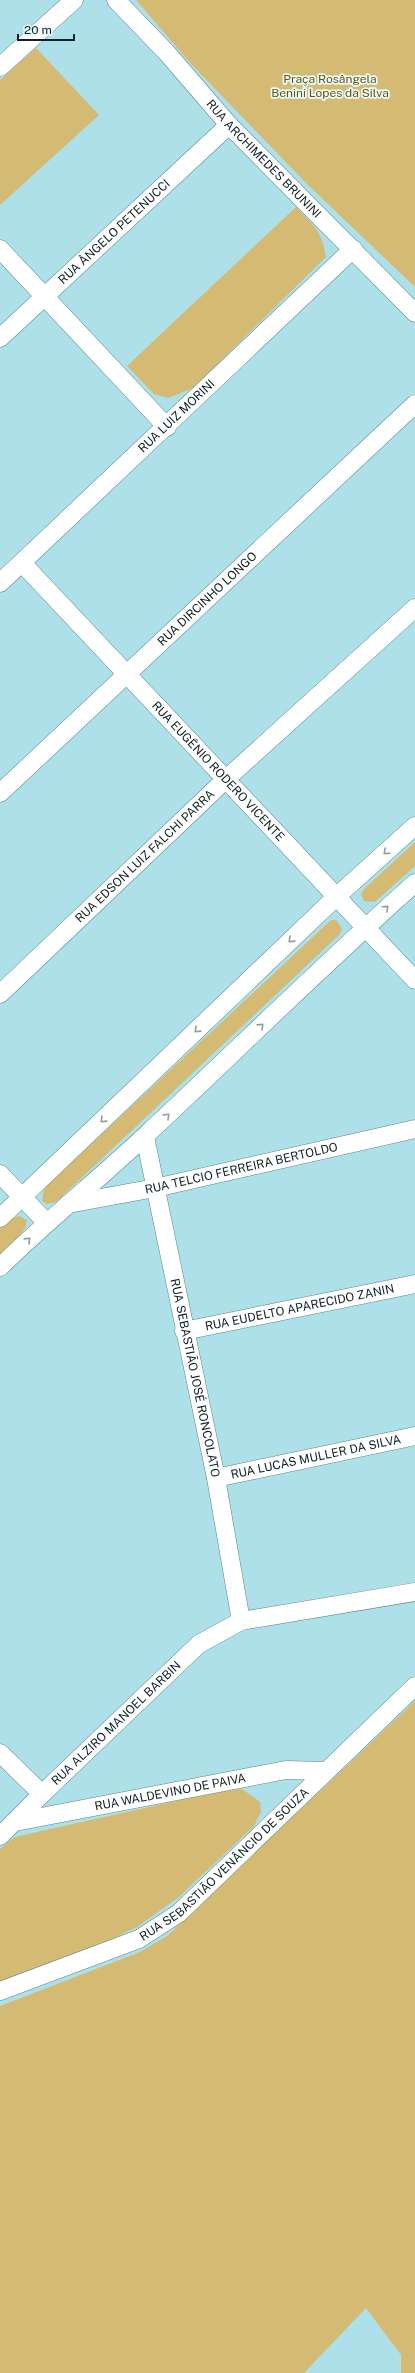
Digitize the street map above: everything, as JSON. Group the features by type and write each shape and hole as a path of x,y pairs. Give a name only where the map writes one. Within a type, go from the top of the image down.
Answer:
{"street":[{"path":"0,66 74,0"},
{"name":"RUA ARCHIMEDES BRUNINI","path":"116,0 166,53 229,125 415,313"},
{"name":"RUA ÂNGELO PETENUCCI","path":"0,338 229,125"},
{"path":"0,249 44,298 167,427"},
{"name":"RUA LUIZ MORINI","path":"0,583 167,427 353,249"},
{"name":"RUA DIRCINHO LONGO","path":"0,793 415,404"},
{"name":"RUA EUGÊNIO RODERO VICENTE","path":"22,563 364,928 415,980"},
{"name":"RUA EDSON LUIZ FALCHI PARRA","path":"0,994 225,780 415,608"},
{"path":"0,1218 336,897 415,826"},
{"path":"0,1267 46,1222 145,1137 364,928 415,883"},
{"name":"RUA TELCIO FERREIRA BERTOLDO","path":"67,1204 155,1188 415,1129"},
{"name":"RUA SEBASTIÃO JOSÉ RONCOLATO","path":"145,1137 184,1331 216,1478 241,1621"},
{"path":"0,1174 46,1222"},
{"name":"RUA EUDELTO APARECIDO ZANIN","path":"184,1331 415,1284"},
{"name":"RUA LUCAS MULLER DA SILVA","path":"216,1478 415,1436"},
{"name":"RUA ALZIRO MANOEL BARBIN","path":"0,1836 199,1644 241,1621 415,1592"},
{"name":"RUA SEBASTIÃO VENÂNCIO DE SOUZA","path":"0,1991 139,1939 179,1913 415,1686"},
{"path":"0,1753 42,1794"},
{"name":"RUA WALDEVINO DE PAIVA","path":"15,1822 286,1770 326,1771"}],"green space":[{"name":"Praça Rosângela Benini Lopes da Silva","path":"136,0 415,0 415,287 306,183 192,65"},
{"path":"36,48 99,115 0,205 0,80"},
{"path":"296,207 316,229 322,241 326,257 193,388 168,398 154,394 127,366"},
{"path":"415,842 415,866 375,902 364,901 361,894 364,889"},
{"path":"331,920 336,920 342,929 339,935 56,1202 47,1204 42,1201 44,1188"},
{"path":"19,1216 27,1220 25,1228 20,1236 0,1254 0,1228 8,1220"},
{"path":"415,1701 415,2373 401,2373 401,2355 366,2308 304,2373 0,2373 0,2006 140,1952 167,1936"},
{"path":"242,1789 260,1802 261,1812 254,1826 179,1897 137,1927 112,1939 0,1982 0,1849 15,1837 221,1791"}]}
